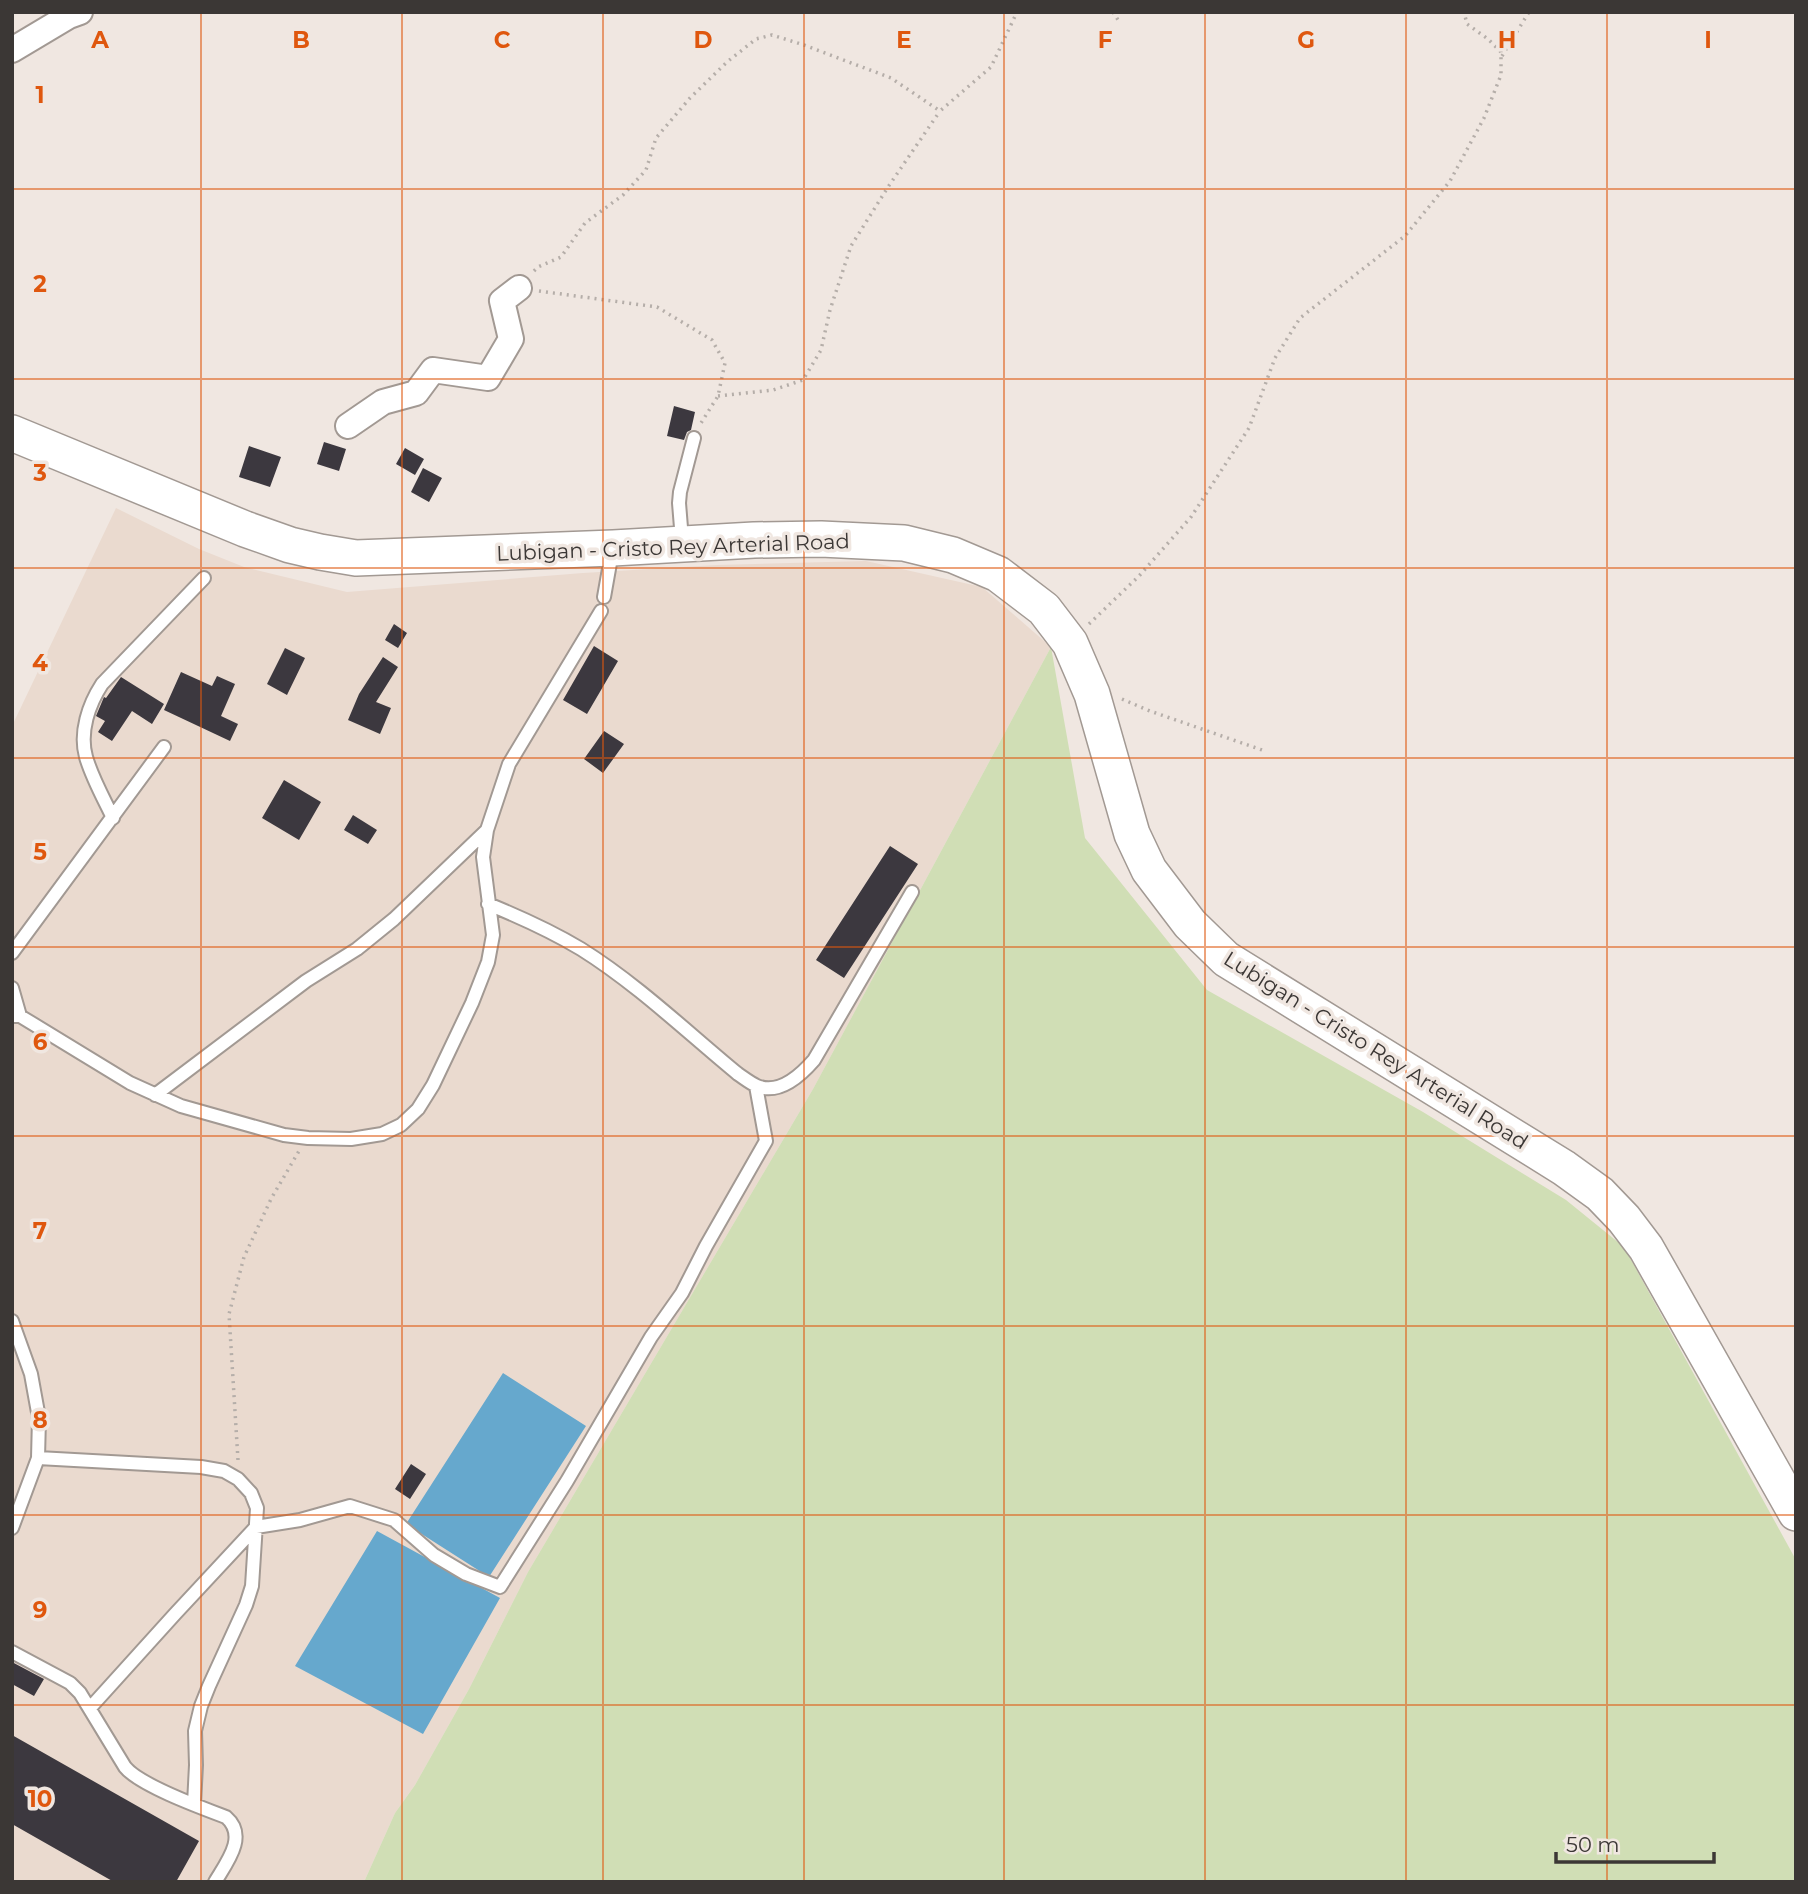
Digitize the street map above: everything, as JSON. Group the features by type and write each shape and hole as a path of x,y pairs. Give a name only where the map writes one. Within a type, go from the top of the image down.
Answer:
{"main road":[{"name":"Lubigan - Cristo Rey Arterial Road","path":"12,433 246,529 320,552 356,558 754,540 835,539 904,543 953,555 998,574 1044,609 1070,643 1088,685 1132,834 1149,870 1190,924 1226,959 1564,1168 1600,1194 1625,1219 1646,1248 1796,1513"}],"street":[{"path":"12,50 80,12"},
{"path":"348,426 383,402 416,393 433,370 488,378 510,339 502,301 519,288"}],"lane":[{"path":"682,544 680,492 694,438"},
{"path":"604,597 613,548"},
{"path":"113,818 86,756 84,739 91,701 102,684 204,578"},
{"path":"12,988 16,1016 130,1083 181,1106 284,1135 308,1138 351,1139 382,1134 401,1125 418,1109 433,1085 472,1003 488,962 493,935 483,857 487,830 509,764 601,611"},
{"path":"12,953 164,747"},
{"path":"155,1095 306,981 366,942 394,919 487,830"},
{"path":"488,904 549,930 583,950 636,989 738,1074 756,1086 765,1088 784,1085 801,1074 814,1060 912,892"},
{"path":"90,1708 256,1527 300,1520 350,1506 394,1520 435,1555 466,1574 500,1587 567,1481 651,1337 682,1293 766,1141 756,1086"},
{"path":"12,1321 31,1374 38,1418 38,1458 12,1528"},
{"path":"38,1458 201,1467 223,1471 238,1479 251,1493 257,1508 252,1586 205,1696 195,1731 194,1804"},
{"path":"12,1652 70,1683 80,1693 127,1771 232,1822 237,1831 234,1846 215,1882"}],"path":[{"path":"718,396 773,390 803,380 821,350 830,310 851,246 940,111 991,67 1017,12"},
{"path":"1113,12 1120,23"},
{"path":"1070,643 1139,576 1191,517 1249,428 1275,358 1300,318 1405,236 1450,181 1484,118 1501,75 1501,52 1467,24 1464,12"},
{"path":"1501,58 1530,12"},
{"path":"519,288 538,267 561,257 585,223 623,195 646,170 656,138 664,128 727,62 755,39 772,35 891,78 940,111"},
{"path":"519,288 657,307 712,340 725,363 718,396 694,438"},
{"path":"1088,685 1150,711 1265,751"},
{"path":"238,1479 229,1314 244,1257 271,1199 308,1138"}],"shaded area":[{"path":"116,508 199,549 244,567 347,592 583,573 717,565 866,561 982,587 1051,647 813,1089 528,1572 469,1689 415,1785 395,1813 364,1882 12,1882 12,726"}],"green space":[{"path":"1051,647 1085,838 1207,990 1423,1112 1566,1200 1624,1247 1796,1560 1796,1882 364,1882 395,1813 415,1785 469,1689 528,1572 813,1089"}],"water":[{"path":"503,1373 586,1426 489,1577 406,1524"},
{"path":"377,1531 500,1598 423,1734 295,1666"}],"building":[{"path":"674,406 695,412 691,430 687,432 684,440 667,436"},
{"path":"324,442 346,449 339,471 317,464"},
{"path":"249,446 281,457 270,487 239,477"},
{"path":"405,448 424,459 415,475 396,464"},
{"path":"423,468 442,478 429,502 411,492"},
{"path":"394,624 407,633 398,648 385,640"},
{"path":"594,646 618,661 587,714 563,700"},
{"path":"285,648 305,658 287,695 267,684"},
{"path":"383,657 398,667 376,702 391,708 380,734 348,720 359,694"},
{"path":"181,672 212,686 217,676 235,684 221,716 238,724 230,741 164,710"},
{"path":"121,677 164,704 152,724 132,711 112,741 98,732 105,721 96,716 104,697 106,698"},
{"path":"604,731 624,744 603,773 584,759"},
{"path":"284,780 321,802 299,840 262,818"},
{"path":"353,815 377,830 368,844 344,830"},
{"path":"890,846 918,864 844,978 816,960"},
{"path":"411,1464 426,1474 410,1499 395,1489"},
{"path":"12,1662 44,1679 34,1696 12,1684"},
{"path":"12,1735 199,1841 176,1882 114,1882 12,1824"}]}
